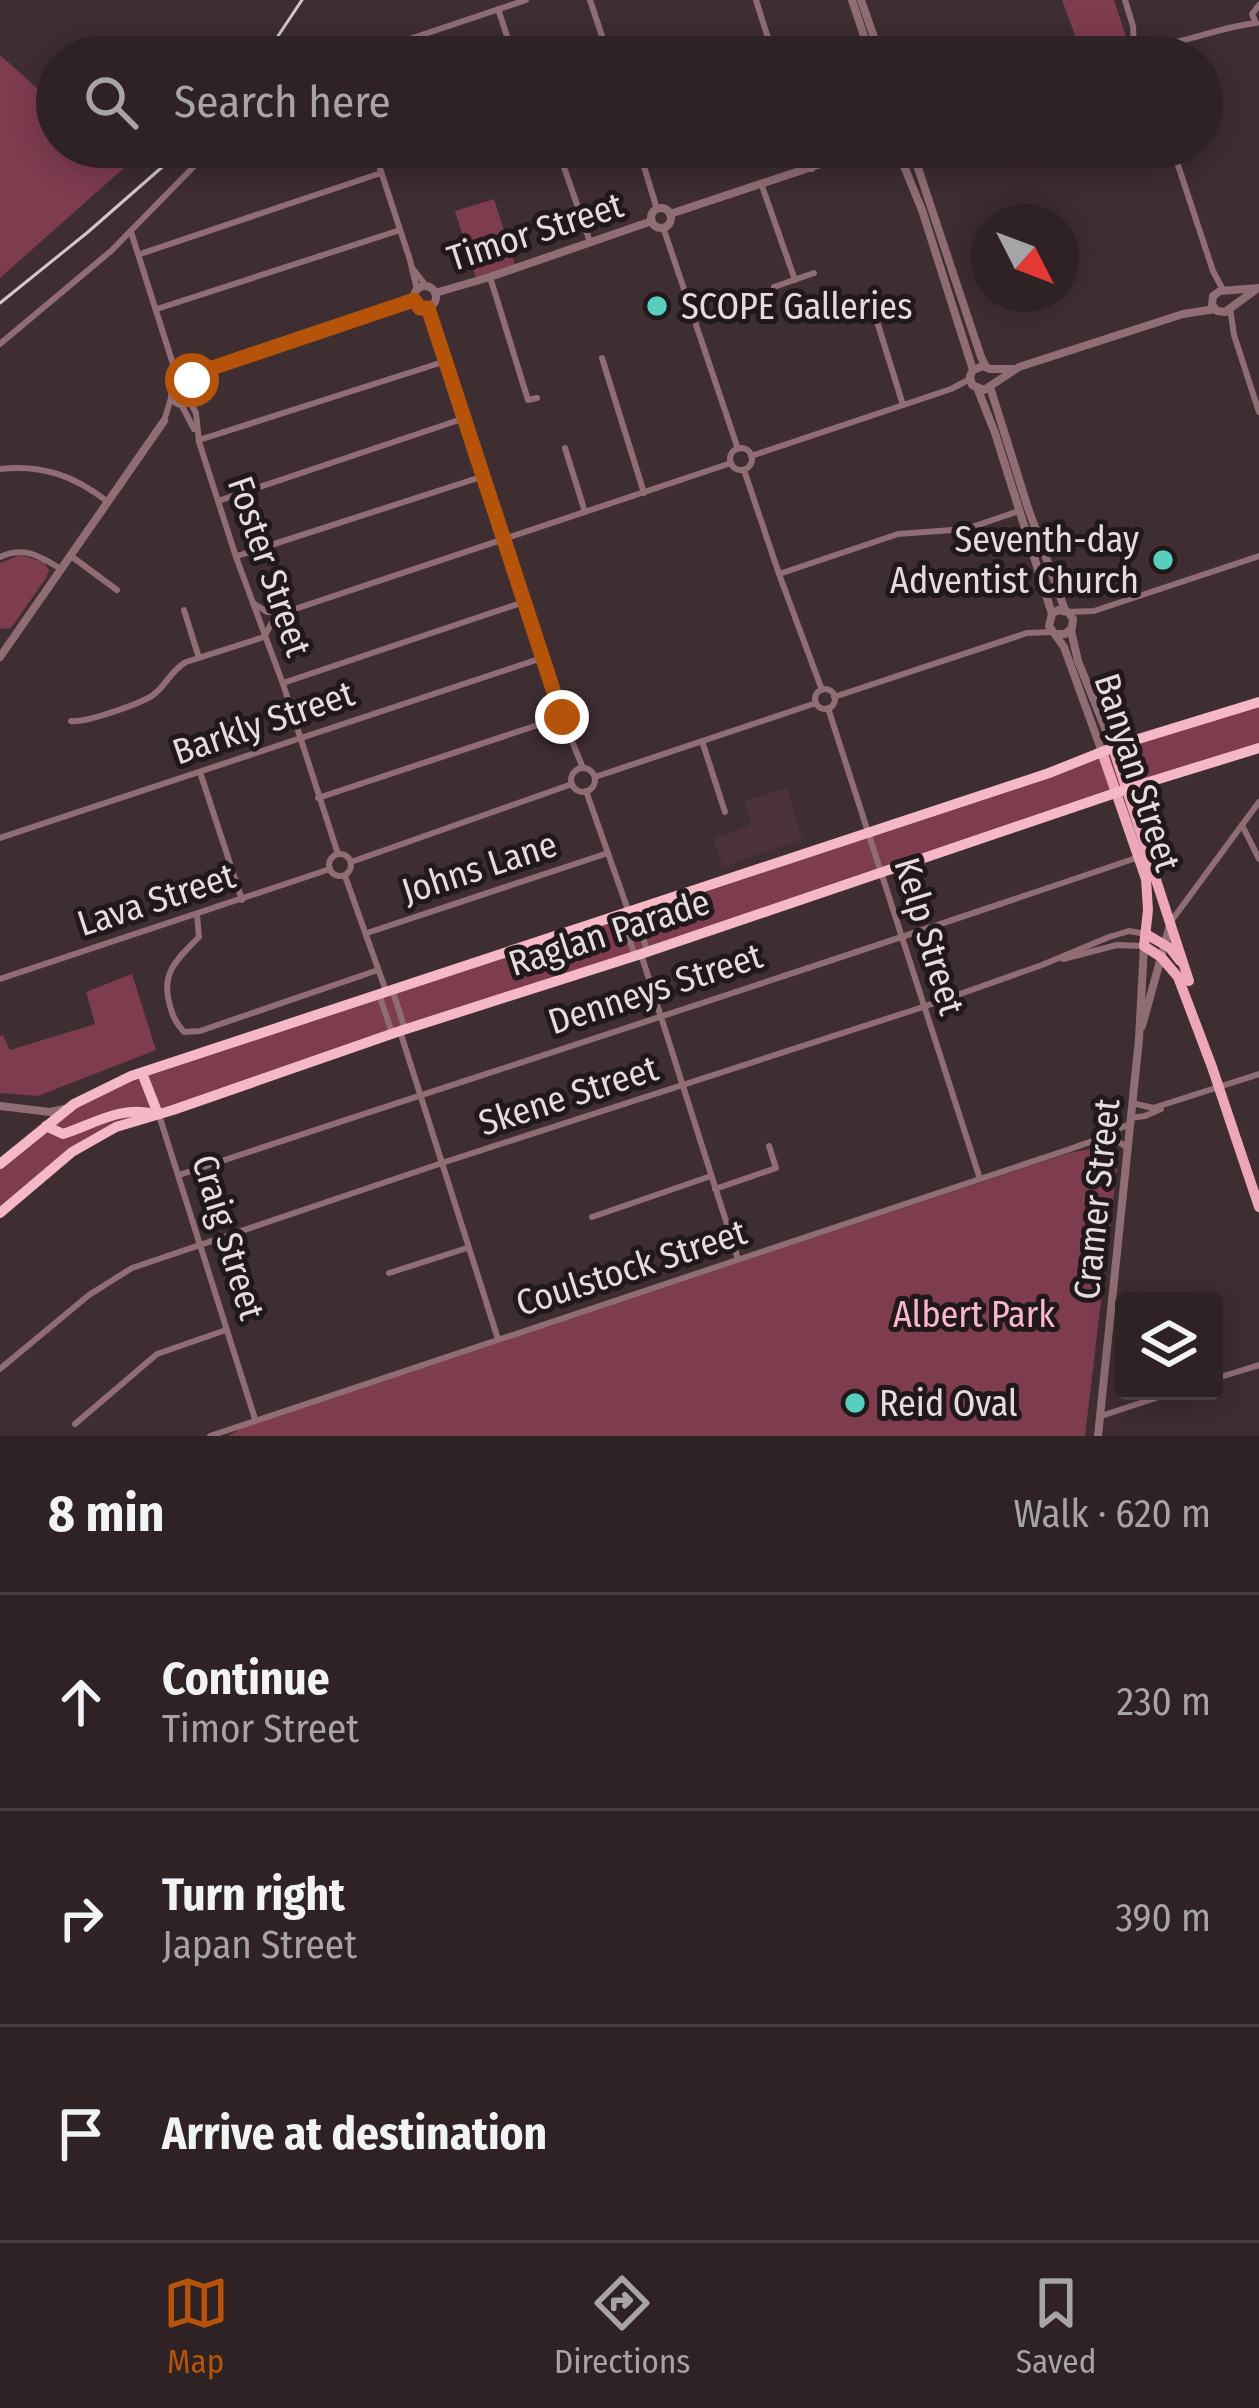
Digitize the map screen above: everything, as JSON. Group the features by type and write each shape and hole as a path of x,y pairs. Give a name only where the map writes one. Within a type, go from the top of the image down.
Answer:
{"highway":[{"name":"Raglan Parade","path":"0,1164 74,1104 142,1073 1259,702"},
{"name":"Raglan Parade","path":"0,1213 93,1138 129,1123 1259,748"},
{"name":"Craig Street","path":"142,1073 158,1115"},
{"path":"46,1126 63,1134 116,1114 158,1115"}],"main road":[{"name":"Banyan Street","path":"1107,750 1168,916 1186,986"},
{"name":"Banyan Street","path":"1143,856 1148,906 1145,940"},
{"path":"1148,906 1168,916"},
{"path":"1145,940 1163,951 1186,986 1259,1208"}],"street":[{"path":"418,36 526,0"},
{"path":"590,0 601,36"},
{"path":"755,0 768,36"},
{"path":"852,0 867,36"},
{"path":"862,0 870,36"},
{"path":"1125,0 1140,36"},
{"path":"1200,36 1235,25 1258,24 1255,7"},
{"path":"1235,25 1255,7"},
{"path":"498,9 507,36"},
{"path":"1132,36 1133,26"},
{"path":"0,344 100,261 193,168"},
{"path":"379,168 420,308 428,308 435,301 431,290 411,266"},
{"path":"564,168 590,242"},
{"path":"645,168 657,208"},
{"path":"904,168 922,210 974,381 1023,510 1073,619 1072,629"},
{"path":"918,168 981,357 994,378 991,386 1053,633"},
{"path":"1179,168 1259,412"},
{"name":"Timor Street","path":"670,214 812,169"},
{"path":"140,254 381,173"},
{"path":"762,186 795,280"},
{"path":"657,208 670,214 669,224 655,225 652,215 657,208"},
{"name":"Timor Street","path":"182,386 209,369 416,295 490,278 652,221"},
{"path":"663,227 738,449"},
{"path":"131,230 184,405"},
{"path":"157,309 400,230"},
{"path":"774,287 814,273"},
{"path":"490,278 528,400 537,398"},
{"path":"991,386 1015,369 1258,288"},
{"path":"1231,307 1258,288"},
{"path":"1219,299 1233,299 1234,335"},
{"path":"1219,299 1231,307"},
{"path":"871,302 903,405"},
{"path":"428,308 542,658 583,768"},
{"path":"602,358 644,493"},
{"path":"198,436 446,361"},
{"path":"751,456 974,381 988,368 1015,369"},
{"path":"974,381 991,386"},
{"path":"164,421 171,398 182,386"},
{"path":"171,398 184,405"},
{"path":"0,657 164,421 184,405"},
{"name":"Foster Street","path":"184,405 196,412 198,436 218,501 338,854"},
{"path":"218,501 465,418"},
{"path":"565,448 585,512"},
{"path":"730,463 732,453 746,450 751,456 744,470"},
{"path":"70,722 84,722 149,698 175,668 264,637 275,617 289,611 730,463"},
{"path":"730,463 744,470"},
{"path":"0,469 28,467 52,472 81,483 108,502"},
{"path":"744,470 822,690"},
{"path":"236,556 484,476"},
{"path":"778,574 898,534 966,529 1023,510"},
{"path":"0,556 29,552 61,569"},
{"path":"70,556 117,590"},
{"path":"834,697 1027,633 1058,610 1094,611 1259,556"},
{"path":"252,602 268,612 289,611"},
{"path":"283,684 524,602"},
{"path":"184,610 199,658"},
{"path":"1027,633 1065,634 1094,611"},
{"name":"Banyan Street","path":"1072,629 1107,750"},
{"name":"Banyan Street","path":"1053,633 1064,647 1107,750"},
{"path":"0,637 10,643"},
{"name":"Barkly Street","path":"0,838 542,658"},
{"path":"822,690 834,697"},
{"path":"822,690 815,696 823,709 828,709 834,697"},
{"path":"595,777 816,703"},
{"name":"Kelp Street","path":"828,709 980,1180"},
{"path":"318,798 562,717"},
{"path":"702,741 725,812"},
{"path":"583,768 595,777 593,787 586,791 572,784 574,772 583,768"},
{"path":"200,772 242,899"},
{"path":"351,862 572,784"},
{"path":"586,791 738,1259"},
{"path":"1163,951 1168,916 1259,802"},
{"path":"1241,825 1259,860"},
{"name":"Johns Lane","path":"367,933 608,853"},
{"path":"338,854 351,862 345,876 334,875 330,869 338,854"},
{"name":"Denneys Street","path":"179,1175 1143,856"},
{"name":"Lava Street","path":"0,979 330,869"},
{"path":"345,876 498,1340"},
{"name":"Skene Street","path":"0,1369 132,1268 1042,965 1138,926 1148,906"},
{"path":"627,910 641,954"},
{"path":"197,915 199,937 171,968 165,989 174,1020 184,1032 200,1031 379,970"},
{"name":"Skene Street","path":"1122,933 1133,931 1145,940"},
{"name":"Skene Street","path":"1042,965 1145,940"},
{"name":"Cramer Street","path":"1098,1436 1145,940"},
{"name":"Cramer Street","path":"1139,1039 1163,951"},
{"path":"1154,981 1166,979 1186,986"},
{"path":"386,991 399,1031"},
{"path":"1132,1103 1153,1108 1259,1074"},
{"name":"Coulstock Street","path":"1070,1149 1175,1102"},
{"path":"0,1106 37,1113 74,1104"},
{"path":"37,1113 46,1126"},
{"name":"Craig Street","path":"158,1115 255,1420"},
{"name":"Coulstock Street","path":"210,1436 1070,1149 1111,1138 1127,1148"},
{"path":"715,1189 776,1168 769,1146"},
{"path":"592,1217 711,1176"},
{"path":"389,1274 467,1248"},
{"path":"75,1424 157,1354 226,1330"},
{"path":"1223,1376 1259,1365"},
{"path":"1100,1416 1149,1400"}],"shaded area":[{"path":"787,788 802,839 723,867 713,839 751,825 745,801"}],"green space":[{"path":"1062,0 1114,0 1126,36 1075,36"},
{"path":"0,55 36,87 36,168 124,168 0,278"},
{"path":"494,199 516,268 477,281 455,211"},
{"path":"20,555 44,562 49,570 11,628 2,629 0,563"},
{"path":"1259,702 1259,748 93,1138 0,1213 0,1164 90,1094"},
{"path":"132,974 156,1050 38,1096 0,1093 0,1036 10,1050 95,1024 86,992"},
{"name":"Albert Park","path":"1106,1146 1118,1151 1118,1159 1085,1436 228,1436 1069,1153"}],"railway":[{"path":"278,36 302,0"},
{"path":"0,303 161,168"}],"place":[{"name":"SCOPE Galleries","path":"657,306"},
{"name":"Seventh-day Adventist Church","path":"1163,560"},
{"name":"Reid Oval","path":"855,1403"}],"route":[{"path":"192,380 209,369 414,300 420,308 428,308 562,717"}]}
